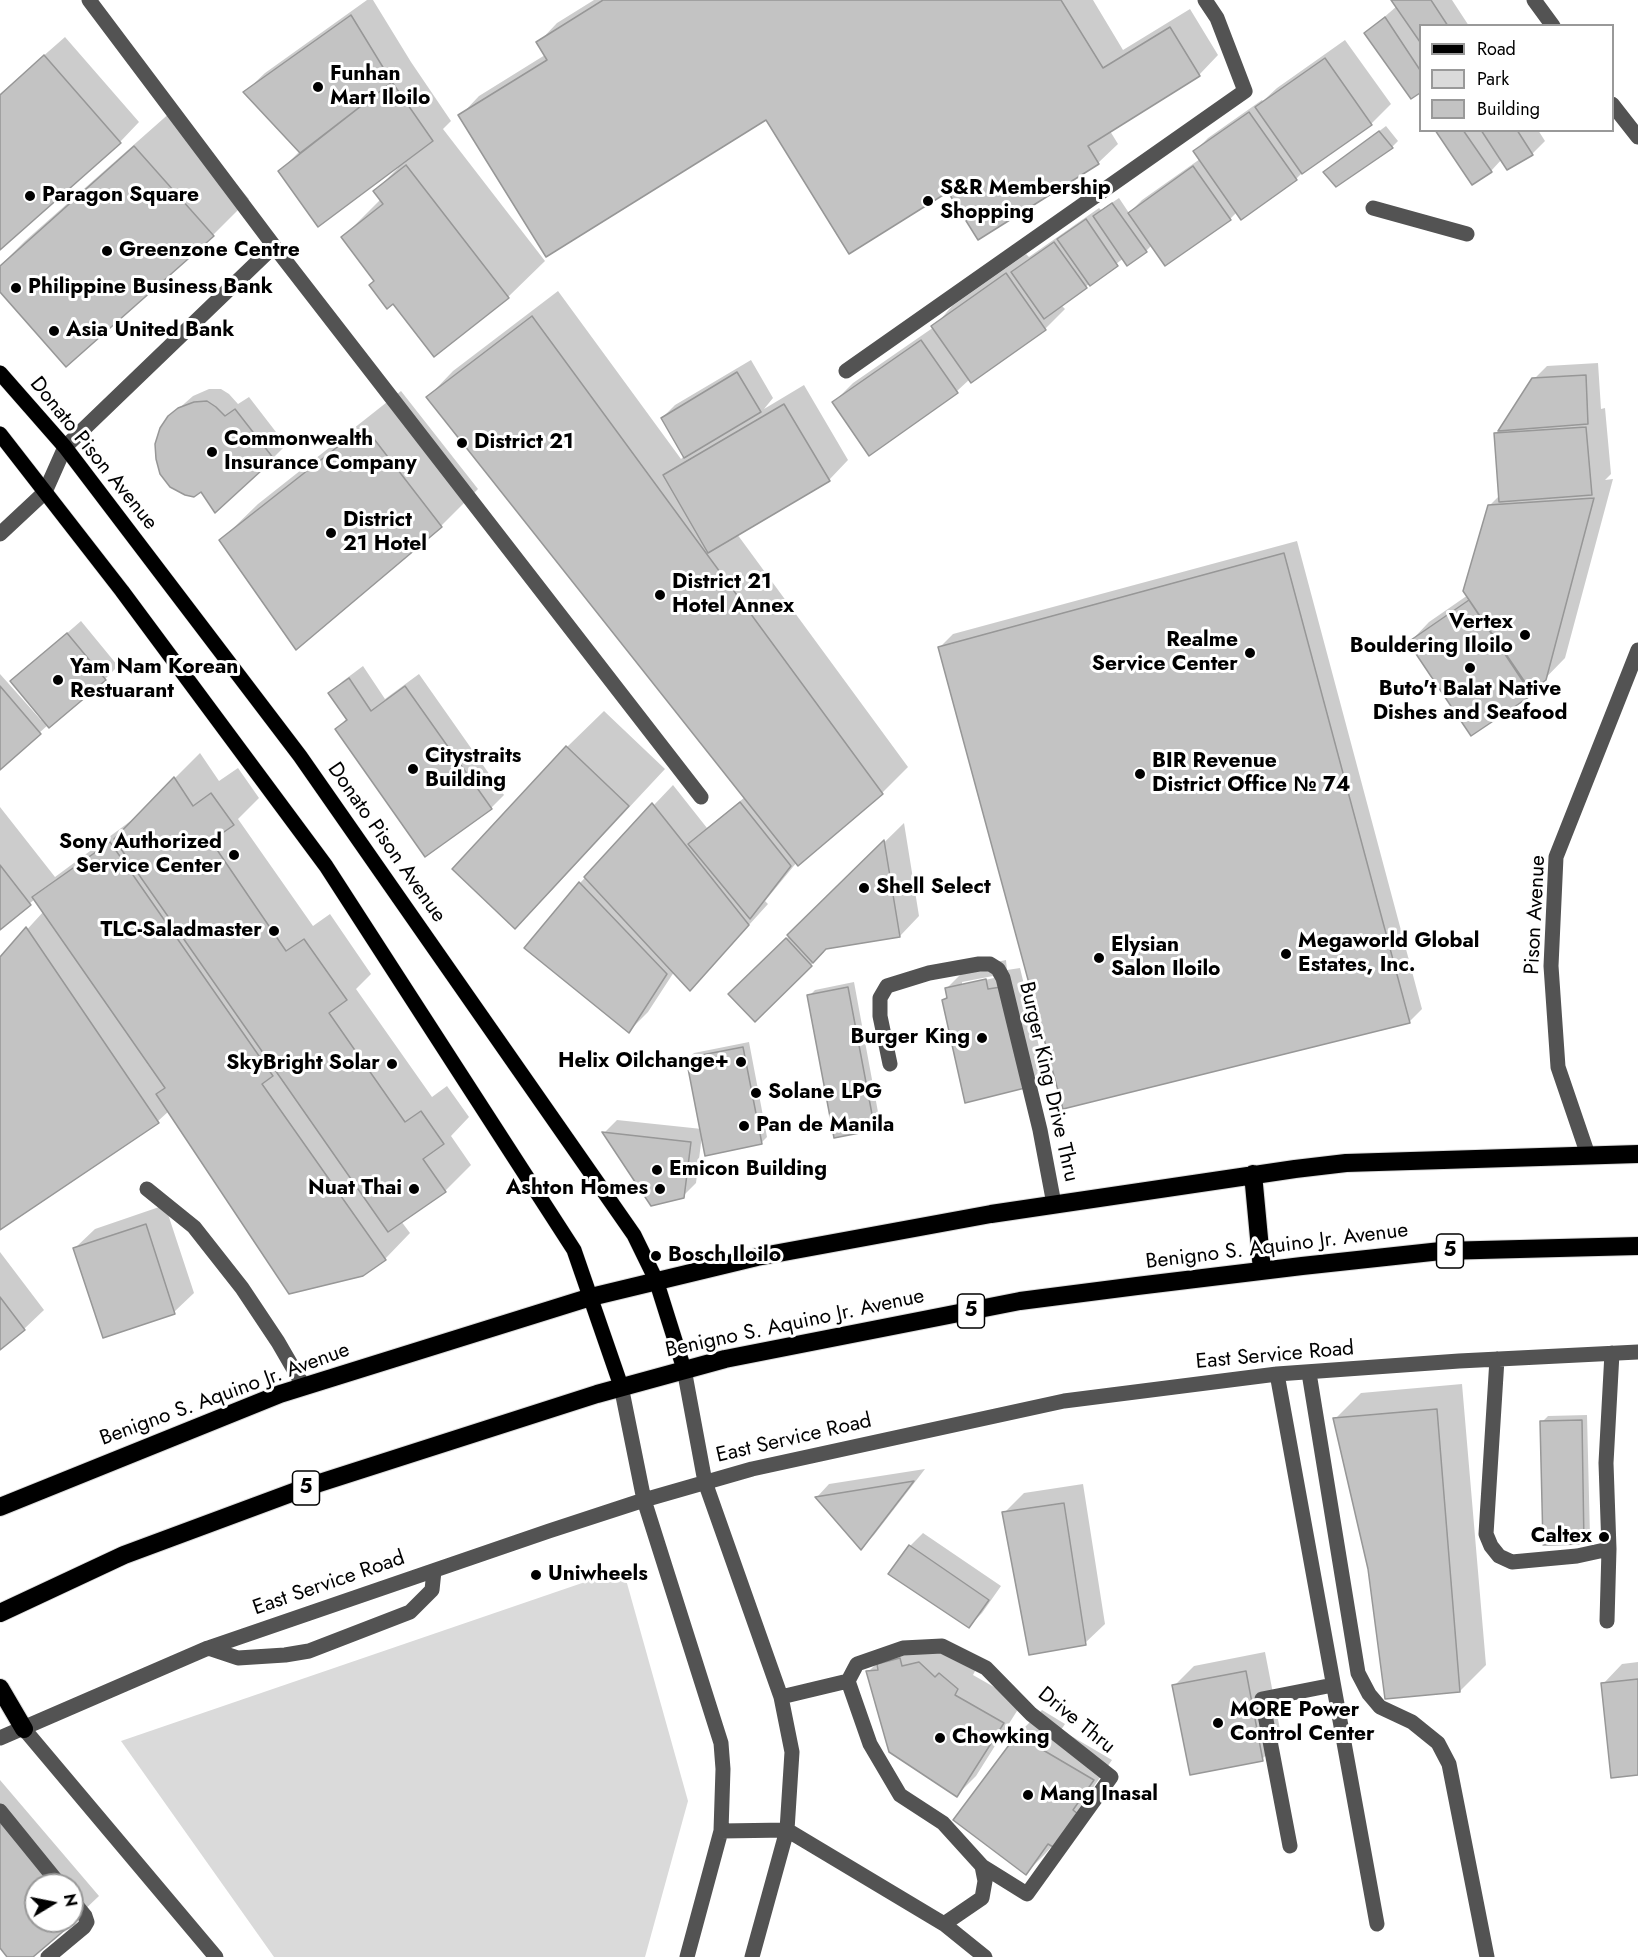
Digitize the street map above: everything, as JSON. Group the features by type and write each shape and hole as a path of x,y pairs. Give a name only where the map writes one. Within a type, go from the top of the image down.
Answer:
{"highway":[{"name":"Benigno S. Aquino Jr. Avenue","path":"0,1507 270,1398 591,1297 757,1257 1054,1204 1253,1174 1346,1163 1638,1154"},
{"path":"1253,1174 1262,1270"},
{"name":"Benigno S. Aquino Jr. Avenue","path":"0,1613 124,1555 310,1486 621,1386 725,1359 1020,1301 1262,1270 1441,1251 1638,1246"},
{"path":"0,1688 24,1729"}],"main road":[{"name":"Donato Pison Avenue","path":"0,373 65,447 300,756 634,1235 656,1280 684,1369"},
{"path":"0,434 129,600 326,866 574,1250 621,1386"}],"street":[{"path":"89,0 274,246 701,797"},
{"path":"846,371 1245,92 1217,18 1205,0"},
{"path":"1534,0 1552,24"},
{"path":"1614,107 1638,137"},
{"path":"1373,208 1467,234"},
{"path":"0,534 45,492 65,447 274,246"},
{"name":"Pison Avenue","path":"1588,1155 1558,1067 1551,966 1556,857 1638,650"},
{"name":"Burger King Drive Thru","path":"890,1064 880,1016 880,998 886,986 929,973 979,964 990,964 998,969 1003,978 1040,1130 1054,1204"},
{"path":"147,1189 194,1227 242,1288 278,1342 304,1387"},
{"name":"East Service Road","path":"0,1738 208,1648 644,1500 752,1469 1064,1401 1277,1374 1638,1352"},
{"path":"1607,1621 1609,1549 1606,1463 1612,1353"},
{"path":"1497,1359 1486,1534 1491,1546 1499,1556 1512,1562 1577,1556 1609,1549"},
{"path":"684,1369 705,1482 781,1697 792,1752 787,1830 752,1957"},
{"path":"1309,1373 1358,1673 1369,1694 1380,1707 1412,1722 1438,1743 1449,1764 1487,1957"},
{"path":"1277,1374 1377,1924"},
{"path":"621,1386 644,1500 721,1743 723,1769 721,1831 687,1957"},
{"path":"208,1648 238,1658 285,1656 309,1651 410,1612 432,1590 434,1571"},
{"name":"Drive Thru","path":"848,1681 857,1664 903,1648 942,1646 986,1668 1031,1714 1111,1777 1027,1894 982,1866"},
{"path":"781,1697 848,1681 870,1744 900,1795 943,1823 982,1866 985,1881 982,1898 944,1924"},
{"path":"1290,1846 1262,1699 1333,1685"},
{"path":"24,1729 216,1957"},
{"path":"0,1811 50,1873"},
{"path":"721,1831 787,1830 944,1924 985,1957"},
{"path":"48,1957 77,1933"}],"green space":[{"path":"623,1569 688,1801 645,1957 274,1957 121,1741"}],"building":[{"name":"S&R Membership Shopping","path":"603,0 1061,0 1103,68 1170,27 1200,76 1088,146 1099,164 978,240 948,192 849,254 766,120 546,257 458,115 547,60 536,42"},
{"path":"1391,0 1431,0 1447,24 1419,24 1419,41"},
{"name":"Funhan Mart Iloilo","path":"351,15 392,82 300,153 243,92"},
{"path":"1385,17 1419,68 1419,94 1411,99 1364,33"},
{"name":"Paragon Square","path":"44,55 121,143 0,250 0,95"},
{"path":"1325,58 1372,125 1302,174 1255,107"},
{"path":"392,82 433,141 318,227 278,171"},
{"path":"1249,112 1297,180 1241,220 1193,151"},
{"path":"1379,131 1393,148 1336,187 1323,172"},
{"path":"1436,132 1464,132 1492,172 1472,185"},
{"path":"1482,132 1518,132 1533,155 1507,170"},
{"name":"Greenzone Centre","path":"134,146 214,236 66,367 0,292 0,266"},
{"path":"406,165 509,298 434,357 393,304 387,309 369,285 374,281 341,237 383,204 373,191"},
{"path":"1193,166 1231,220 1165,266 1128,213"},
{"path":"1112,203 1147,252 1127,266 1093,216"},
{"path":"1086,219 1118,266 1090,286 1057,239"},
{"path":"1054,242 1087,288 1044,319 1011,272"},
{"path":"1006,273 1046,330 971,383 931,326"},
{"name":"District 21 Hotel Annex","path":"532,316 883,794 798,866 426,397"},
{"path":"921,340 958,393 869,456 832,402"},
{"path":"737,372 761,412 684,458 661,418"},
{"path":"1586,375 1588,424 1498,431 1532,378"},
{"name":"Commonwealth Insurance Company","path":"207,401 225,416 235,409 274,459 215,513 201,492 194,497 170,487 160,474 156,459 155,444 160,428 168,416 178,408 194,402"},
{"path":"784,404 830,481 708,553 663,475"},
{"name":"District 21 Hotel","path":"364,426 442,527 296,650 219,540"},
{"path":"1586,427 1592,495 1499,502 1494,433"},
{"name":"Vertex Bouldering Iloilo","path":"1594,498 1546,680 1531,691 1463,591 1488,505"},
{"path":"1284,553 1410,1023 1063,1109 938,647"},
{"name":"Buto't Balat Native Dishes and Seafood","path":"1469,600 1532,695 1471,736 1408,642"},
{"name":"Yam Nam Korean Restuarant","path":"67,633 106,680 49,728 10,681"},
{"name":"Citystraits Building","path":"349,678 371,711 405,686 492,809 425,857 335,729 347,720 328,693"},
{"path":"0,686 41,734 0,770"},
{"path":"566,746 629,806 515,929 452,869"},
{"path":"174,777 193,806 211,793 234,825 211,841 286,951 304,939 347,1000 329,1013 405,1122 421,1111 444,1144 423,1159 446,1192 388,1232 114,839"},
{"path":"740,802 791,866 750,919 688,844"},
{"path":"652,803 749,925 690,991 584,877"},
{"name":"Shell Select","path":"884,840 900,937 826,949 813,963 787,935"},
{"path":"110,842 273,1076 262,1084 386,1260 363,1276 289,1294 156,1094 165,1088 32,897"},
{"path":"0,865 31,905 0,930"},
{"path":"579,882 667,974 629,1033 524,948"},
{"path":"26,927 159,1123 0,1230 0,957"},
{"path":"786,938 812,966 755,1022 728,994"},
{"path":"986,979 988,989 1001,987 1025,1088 965,1103 942,1000 947,998 945,988"},
{"path":"848,987 875,1130 834,1138 807,995"},
{"path":"743,1047 762,1144 705,1156 686,1058"},
{"name":"Emicon Building","path":"602,1132 691,1142 684,1198 651,1206"},
{"path":"146,1224 175,1314 103,1338 73,1248"},
{"path":"0,1297 25,1330 0,1350"},
{"path":"1437,1409 1460,1692 1385,1699 1368,1569 1333,1418"},
{"path":"1582,1420 1584,1544 1543,1545 1540,1421"},
{"path":"914,1481 861,1550 815,1497"},
{"path":"1064,1503 1086,1645 1029,1655 1002,1512"},
{"path":"909,1545 989,1600 969,1628 888,1574"},
{"name":"Chowking","path":"900,1658 902,1666 919,1662 935,1677 939,1673 958,1689 955,1695 1004,1723 957,1797 889,1752 866,1671 878,1670 877,1664"},
{"name":"MORE Power Control Center","path":"1246,1671 1263,1761 1190,1775 1172,1685"},
{"path":"1638,1679 1638,1775 1611,1778 1601,1683"},
{"name":"Mang Inasal","path":"1021,1729 1046,1744 1043,1750 1094,1780 1073,1810 1078,1814 1055,1848 1048,1844 1026,1875 953,1820"},
{"path":"0,1822 44,1873 24,1873 24,1933 61,1933 33,1957 7,1957 0,1948"}],"place":[{"name":"Funhan Mart Iloilo","path":"318,87"},
{"name":"Paragon Square","path":"30,196"},
{"name":"S&R Membership Shopping","path":"928,201"},
{"name":"Greenzone Centre","path":"107,251"},
{"name":"Philippine Business Bank","path":"16,288"},
{"name":"Asia United Bank","path":"54,331"},
{"name":"District 21","path":"462,443"},
{"name":"Commonwealth Insurance Company","path":"212,452"},
{"name":"District 21 Hotel","path":"331,533"},
{"name":"District 21 Hotel Annex","path":"660,595"},
{"name":"Vertex Bouldering Iloilo","path":"1525,635"},
{"name":"Realme Service Center","path":"1250,653"},
{"name":"Buto't Balat Native Dishes and Seafood","path":"1470,668"},
{"name":"Yam Nam Korean Restuarant","path":"58,680"},
{"name":"Citystraits Building","path":"413,769"},
{"name":"BIR Revenue District Office № 74","path":"1140,774"},
{"name":"Sony Authorized Service Center","path":"234,855"},
{"name":"Shell Select","path":"864,888"},
{"name":"TLC-Saladmaster","path":"274,931"},
{"name":"Megaworld Global Estates, Inc.","path":"1286,954"},
{"name":"Elysian Salon Iloilo","path":"1099,958"},
{"name":"Burger King","path":"982,1038"},
{"name":"Helix Oilchange+","path":"741,1062"},
{"name":"SkyBright Solar","path":"392,1064"},
{"name":"Solane LPG","path":"756,1093"},
{"name":"Pan de Manila","path":"744,1126"},
{"name":"Emicon Building","path":"657,1170"},
{"name":"Nuat Thai","path":"414,1189"},
{"name":"Ashton Homes","path":"660,1189"},
{"name":"Bosch Iloilo","path":"656,1256"},
{"name":"Caltex","path":"1604,1537"},
{"name":"Uniwheels","path":"536,1575"},
{"name":"MORE Power Control Center","path":"1218,1723"},
{"name":"Chowking","path":"940,1738"},
{"name":"Mang Inasal","path":"1028,1795"}]}
